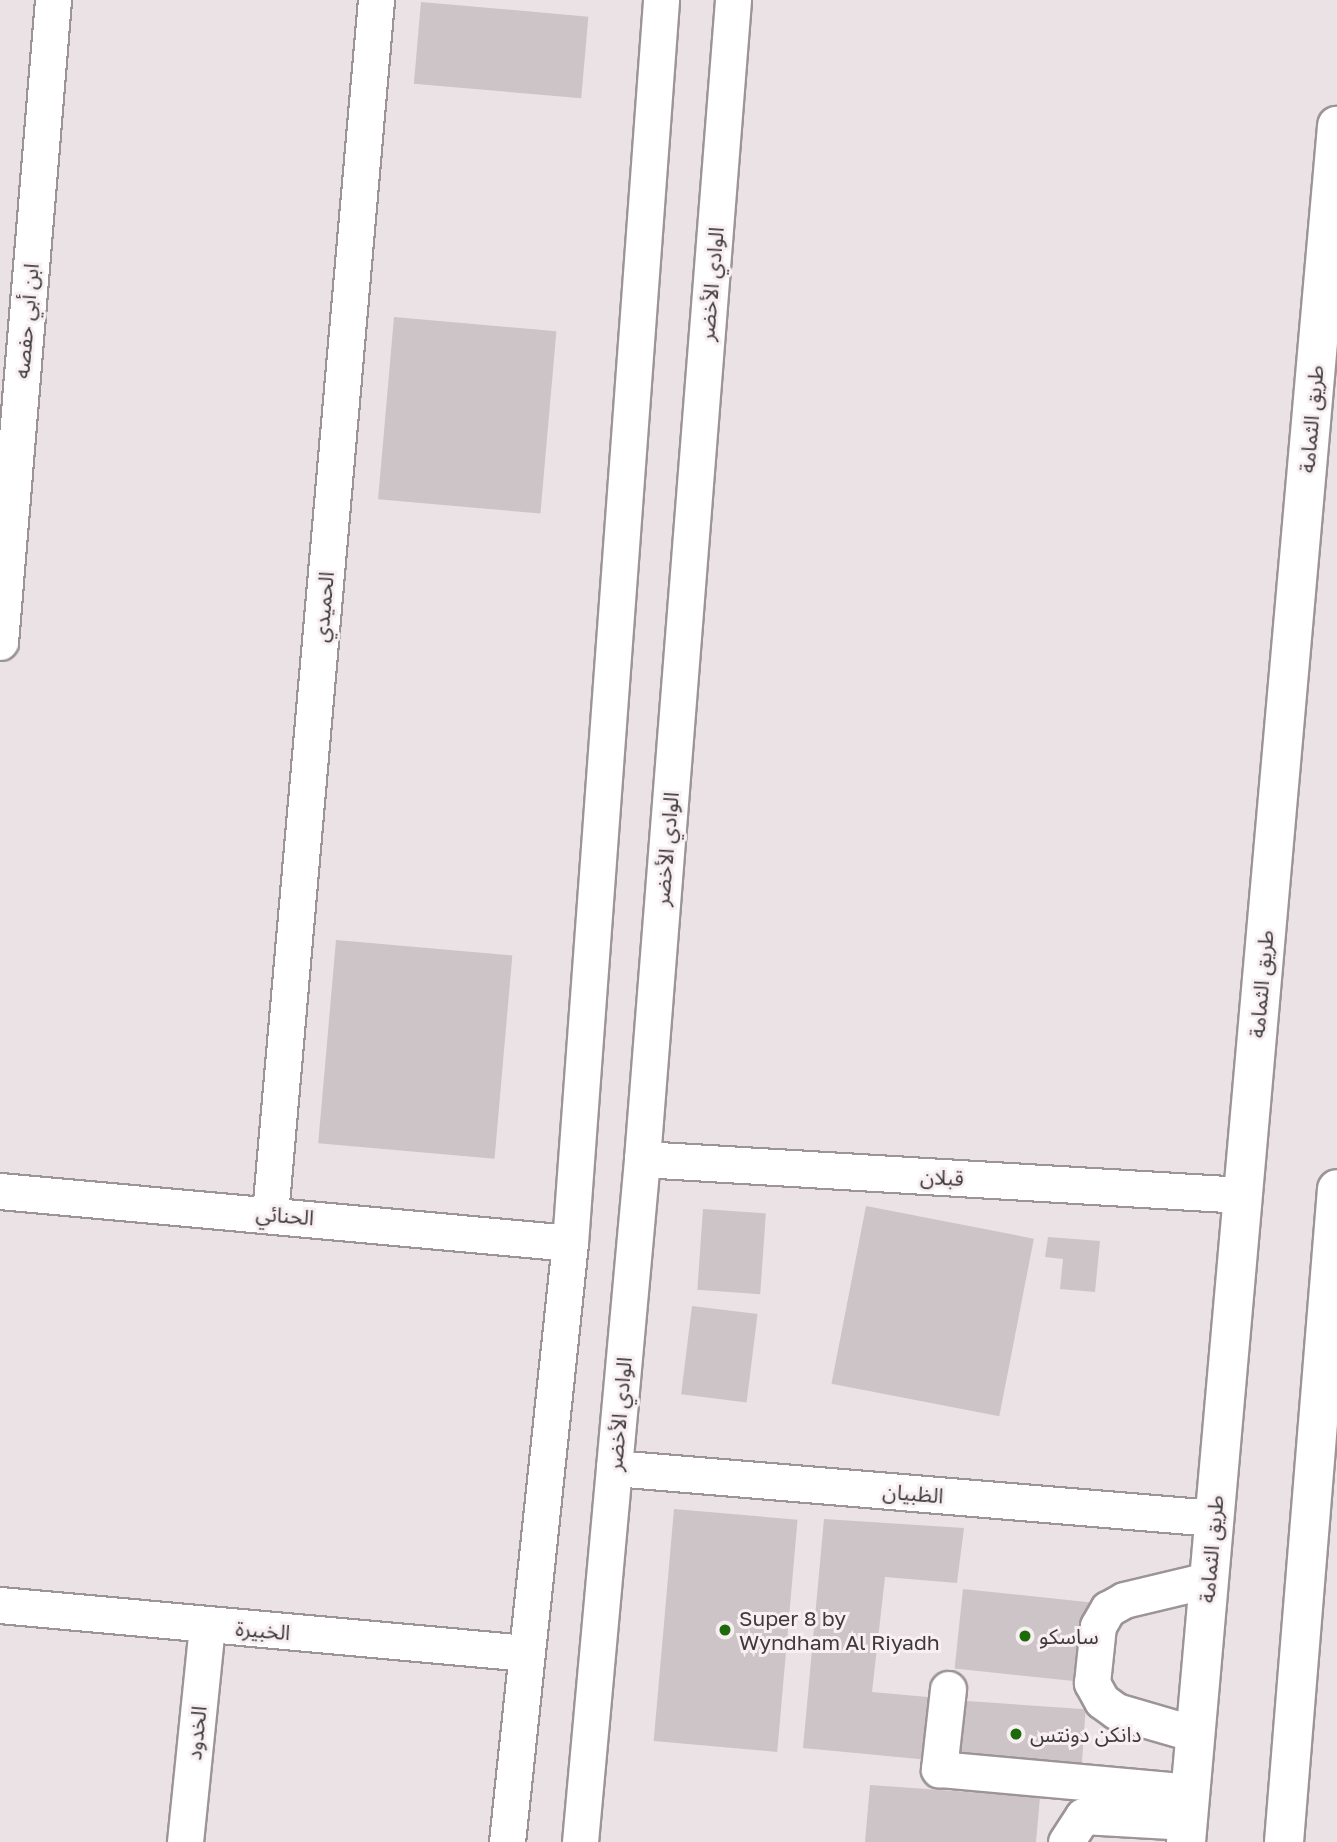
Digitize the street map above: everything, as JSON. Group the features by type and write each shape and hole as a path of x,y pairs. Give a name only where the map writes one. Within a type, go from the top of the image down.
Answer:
{"main road":[{"name":"طريق الثمامة","path":"1188,1819 1337,126"},
{"path":"1284,1842 1337,1189"}],"street":[{"name":"ابن أبي حفصه","path":"0,642 53,0"},
{"name":"الحميدي","path":"270,1214 376,0"},
{"path":"507,1842 570,1243 661,0"},
{"name":"الوادي الأخضر","path":"580,1842 642,1159 733,0"},
{"name":"قبلان","path":"642,1159 1242,1195"},
{"name":"الحنائي","path":"0,1191 570,1243"},
{"name":"الظبيان","path":"614,1468 1213,1518"},
{"path":"1195,1734 1116,1712 1102,1701 1092,1684 1098,1626 1108,1609 1124,1600 1208,1580"},
{"name":"الخبيرة","path":"0,1605 526,1653"},
{"name":"الخدود","path":"185,1842 207,1625"},
{"path":"948,1689 939,1769 1188,1819"},
{"path":"1066,1842 1083,1816 1188,1819"}],"building":[{"path":"421,2 588,17 581,98 414,84"},
{"path":"394,317 556,331 540,514 378,499"},
{"path":"336,940 512,955 495,1159 318,1143"},
{"path":"866,1206 1034,1239 999,1416 831,1384"},
{"path":"703,1209 766,1213 760,1294 697,1290"},
{"path":"1048,1237 1100,1241 1095,1292 1060,1289 1063,1259 1045,1257"},
{"path":"692,1306 758,1314 747,1402 681,1394"},
{"name":"Super 8 by Wyndham Al Riyadh","path":"674,1509 798,1520 777,1752 654,1741"},
{"path":"824,1519 964,1528 957,1583 885,1577 872,1692 939,1698 929,1760 803,1748"},
{"name":"ساسكو","path":"963,1589 1096,1603 1088,1683 955,1669"},
{"path":"953,1700 1086,1709 1082,1767 949,1758"},
{"path":"870,1785 1040,1797 1036,1842 865,1842"}],"place":[{"name":"Super 8 by Wyndham Al Riyadh","path":"725,1630"},
{"name":"ساسكو","path":"1025,1636"},
{"name":"دانكن دونتس","path":"1016,1734"}]}
